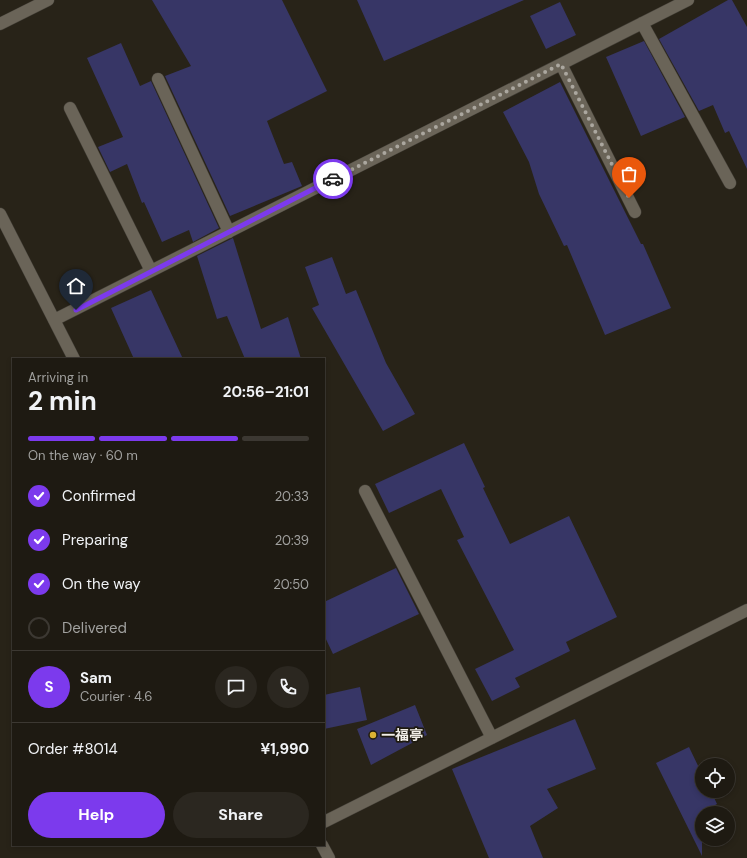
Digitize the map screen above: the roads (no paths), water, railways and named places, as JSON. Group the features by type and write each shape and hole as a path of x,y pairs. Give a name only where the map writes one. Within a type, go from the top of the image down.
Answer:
{"street":[{"path":"0,24 48,0"},
{"path":"54,320 688,0"},
{"path":"642,23 730,183"},
{"path":"561,64 635,212"},
{"path":"158,79 229,232"},
{"path":"70,108 151,271"},
{"path":"0,214 73,358"},
{"path":"364,491 492,738"},
{"path":"325,822 747,610"},
{"path":"323,846 329,858"}],"place":[{"name":"一福亭","path":"373,735"}]}
